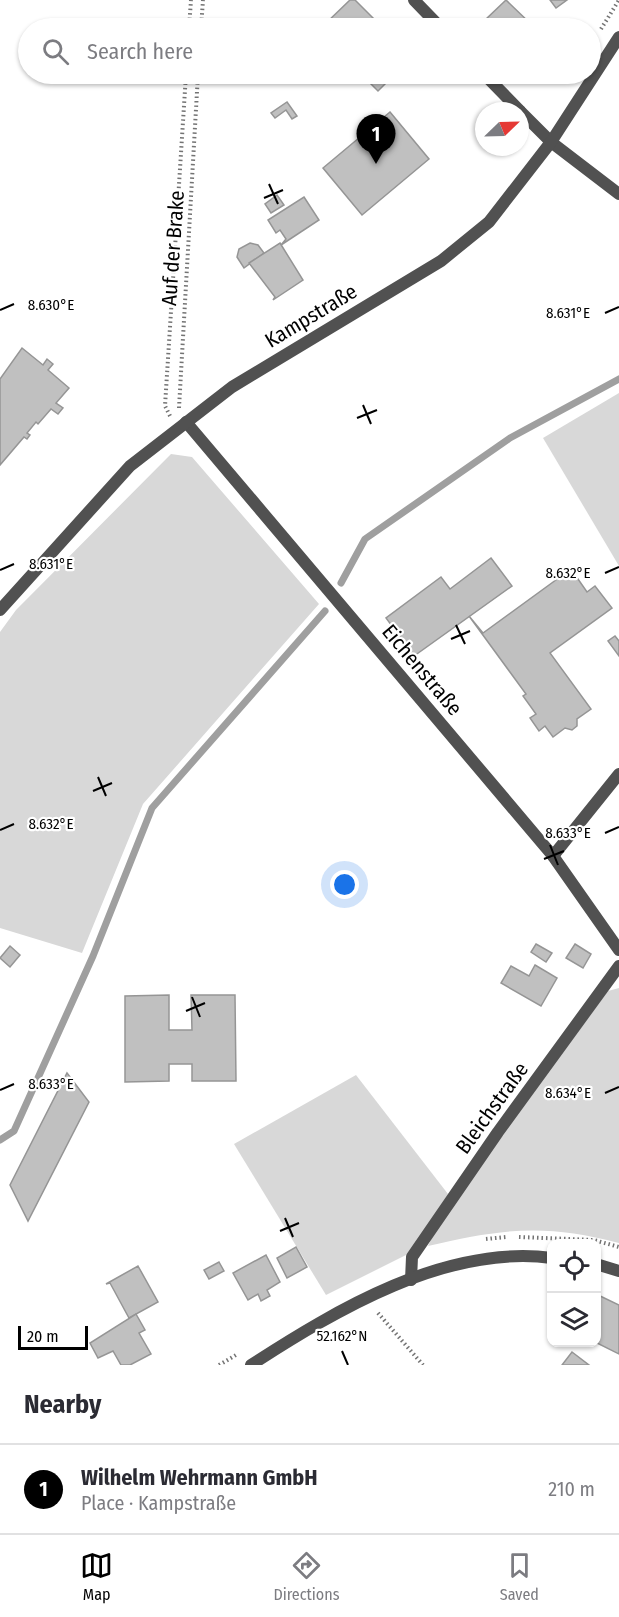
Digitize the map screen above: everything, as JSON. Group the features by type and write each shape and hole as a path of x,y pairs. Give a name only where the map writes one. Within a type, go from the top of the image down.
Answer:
{"street":[{"path":"414,0 431,18"},
{"name":"Kampstraße","path":"601,65 619,37"},
{"path":"494,84 511,102"},
{"name":"Kampstraße","path":"0,610 130,466 232,387 441,261 489,222 551,142 589,84"},
{"path":"529,120 551,142 619,194"},
{"name":"Eichenstraße","path":"182,426 553,856 619,950"},
{"path":"553,856 619,774"},
{"name":"Bleichstraße","path":"411,1280 412,1257 498,1132 619,966"},
{"path":"251,1365 304,1330 365,1299 411,1280 450,1267 495,1257 547,1258"},
{"path":"601,1265 619,1271"}],"path":[{"path":"190,18 191,0"},
{"path":"202,18 203,0"},
{"path":"601,28 619,0"},
{"path":"182,426 165,406 185,84"},
{"name":"Auf der Brake","path":"182,426 178,406 197,84"},
{"path":"365,1299 423,1365"}],"shaded area":[{"path":"619,393 619,566 543,438"},
{"path":"171,454 192,457 319,604 143,804 82,953 0,928 0,632 16,610"},
{"path":"619,988 619,1243 568,1233 523,1231 501,1232 428,1246 436,1229 474,1173 608,991"},
{"path":"356,1075 448,1194 412,1252 326,1295 234,1144"}],"building":[{"path":"350,0 355,0 373,18 331,18"},
{"path":"506,0 525,18 487,18"},
{"path":"550,0 567,0 556,8"},
{"path":"371,84 385,84 378,91"},
{"path":"287,102 297,116 292,119 286,110 275,118 271,113"},
{"path":"390,112 429,159 362,215 323,168"},
{"path":"277,195 284,205 271,213 265,204"},
{"path":"304,197 319,220 281,245 286,239 280,230 276,233 268,220"},
{"path":"250,243 258,245 264,253 244,268 237,257 239,249"},
{"path":"280,243 303,280 273,300 275,297 249,263"},
{"path":"22,348 43,365 47,359 53,364 48,370 69,388 56,403 63,408 58,414 51,409 38,424 36,422 27,433 30,435 27,439 24,437 0,465 0,379"},
{"path":"491,558 512,586 414,656 386,618 441,577 450,589"},
{"path":"571,569 587,592 595,586 612,608 550,653 591,709 577,719 577,726 572,730 565,728 553,737 545,726 539,731 530,718 536,714 523,696 526,694 469,616 483,633"},
{"path":"615,636 619,641 619,656 608,641"},
{"path":"536,944 552,953 546,962 531,952"},
{"path":"575,944 591,954 583,968 566,958"},
{"path":"10,946 20,955 10,967 0,958"},
{"path":"535,965 557,978 541,1006 501,983 511,966 529,976"},
{"path":"169,995 169,1030 192,1030 191,995 235,995 236,1081 192,1081 192,1064 169,1064 169,1081 125,1082 125,996"},
{"path":"67,1073 89,1102 28,1221 10,1185"},
{"path":"296,1247 307,1267 287,1278 277,1258"},
{"path":"266,1255 280,1282 267,1290 270,1296 261,1301 258,1294 248,1300 233,1273"},
{"path":"219,1262 224,1271 209,1279 204,1270"},
{"path":"138,1266 158,1302 129,1318 110,1283 106,1284"},
{"path":"601,1296 619,1305 619,1354 601,1345"},
{"path":"136,1314 145,1330 139,1333 151,1354 130,1365 121,1365 113,1351 98,1358 90,1343"},
{"path":"572,1352 589,1365 562,1365"}],"waterway":[{"path":"341,583 365,539 510,438 619,379"},
{"path":"0,1140 14,1131 93,956 152,808 325,611"}],"place":[{"name":"Wilhelm Wehrmann GmbH","path":"376,164"}]}
